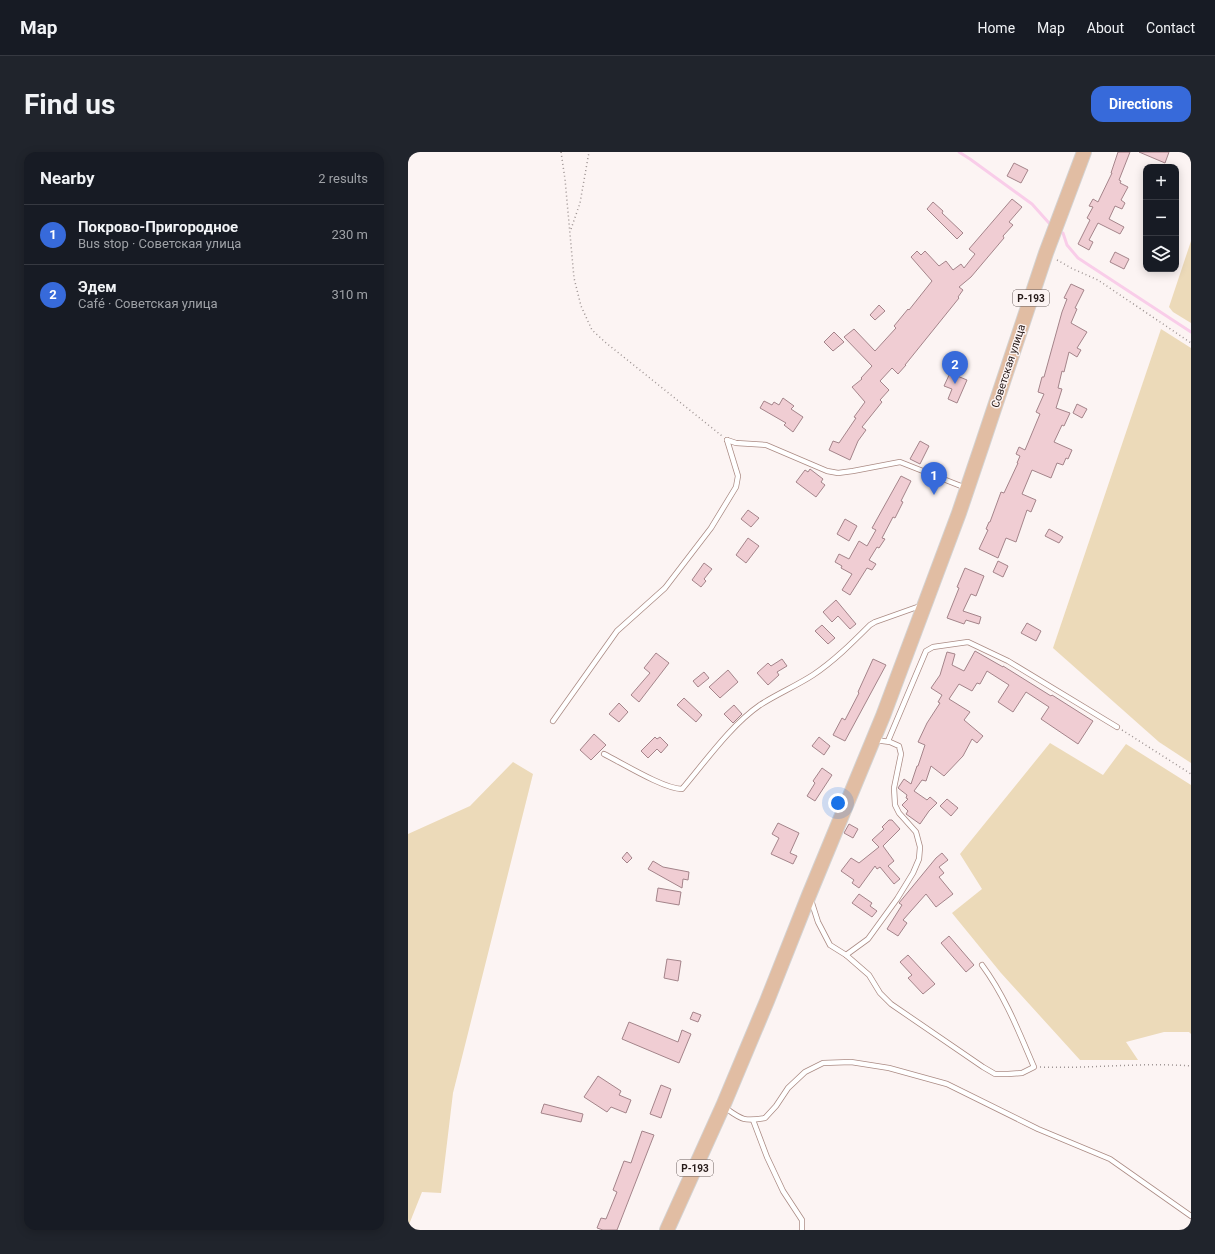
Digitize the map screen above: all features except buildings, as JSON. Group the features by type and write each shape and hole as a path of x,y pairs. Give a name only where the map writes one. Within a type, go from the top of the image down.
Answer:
{"main road":[{"name":"Советская улица","path":"967,489 1046,253 1084,152"},
{"name":"Р-193","path":"667,1230 723,1106 873,740 967,489"}],"lane":[{"path":"727,440 736,443 766,445 827,471 838,473 900,462 967,489"},
{"path":"552,721 617,631 665,588 712,528 736,487 738,476 727,440"},
{"path":"604,754 658,782 676,789 682,789 741,721 760,705 812,675 835,659 875,622 925,604"},
{"path":"888,742 926,651 933,647 968,642 1008,661 1117,727"},
{"path":"846,955 868,938 897,899 913,873 919,859 920,847 916,832 899,813 895,805 894,788 901,754 899,746 888,742 873,740"},
{"path":"809,895 818,922 830,945 846,955 870,976 880,993 891,1004 995,1074 1022,1073 1034,1067 1008,1008 982,965"},
{"path":"723,1106 740,1118 753,1120 765,1118 776,1106 788,1088 805,1072 822,1063 851,1062 889,1068 947,1084 1038,1129 1110,1159 1191,1216"},
{"path":"753,1120 767,1157 783,1191 802,1220 802,1230"}],"path":[{"path":"561,152 565,179 574,278 581,306 592,330 727,440"},
{"path":"570,231 580,203 589,152"},
{"path":"1046,253 1072,269 1098,280 1191,343"},
{"path":"1117,727 1191,774"},
{"path":"1034,1067 1063,1068 1150,1065 1191,1066"}],"shaded area":[{"path":"1191,241 1191,323 1173,312 1169,307"},
{"path":"1161,329 1191,348 1191,763 1159,742 1053,648"},
{"path":"1050,743 1103,775 1126,744 1191,785 1191,1034 1189,1032 1164,1032 1126,1042 1138,1060 1080,1060 1001,973 952,913 982,889 960,854"},
{"path":"513,762 533,774 453,1093 441,1193 422,1192 408,1227 408,834 470,806"}],"waterway":[{"path":"959,152 1032,204 1049,223"},
{"path":"1063,233 1067,245 1078,258 1191,332"}],"place":[{"name":"Эдем","path":"955,384"},
{"name":"Покрово-Пригородное","path":"934,495"}]}
